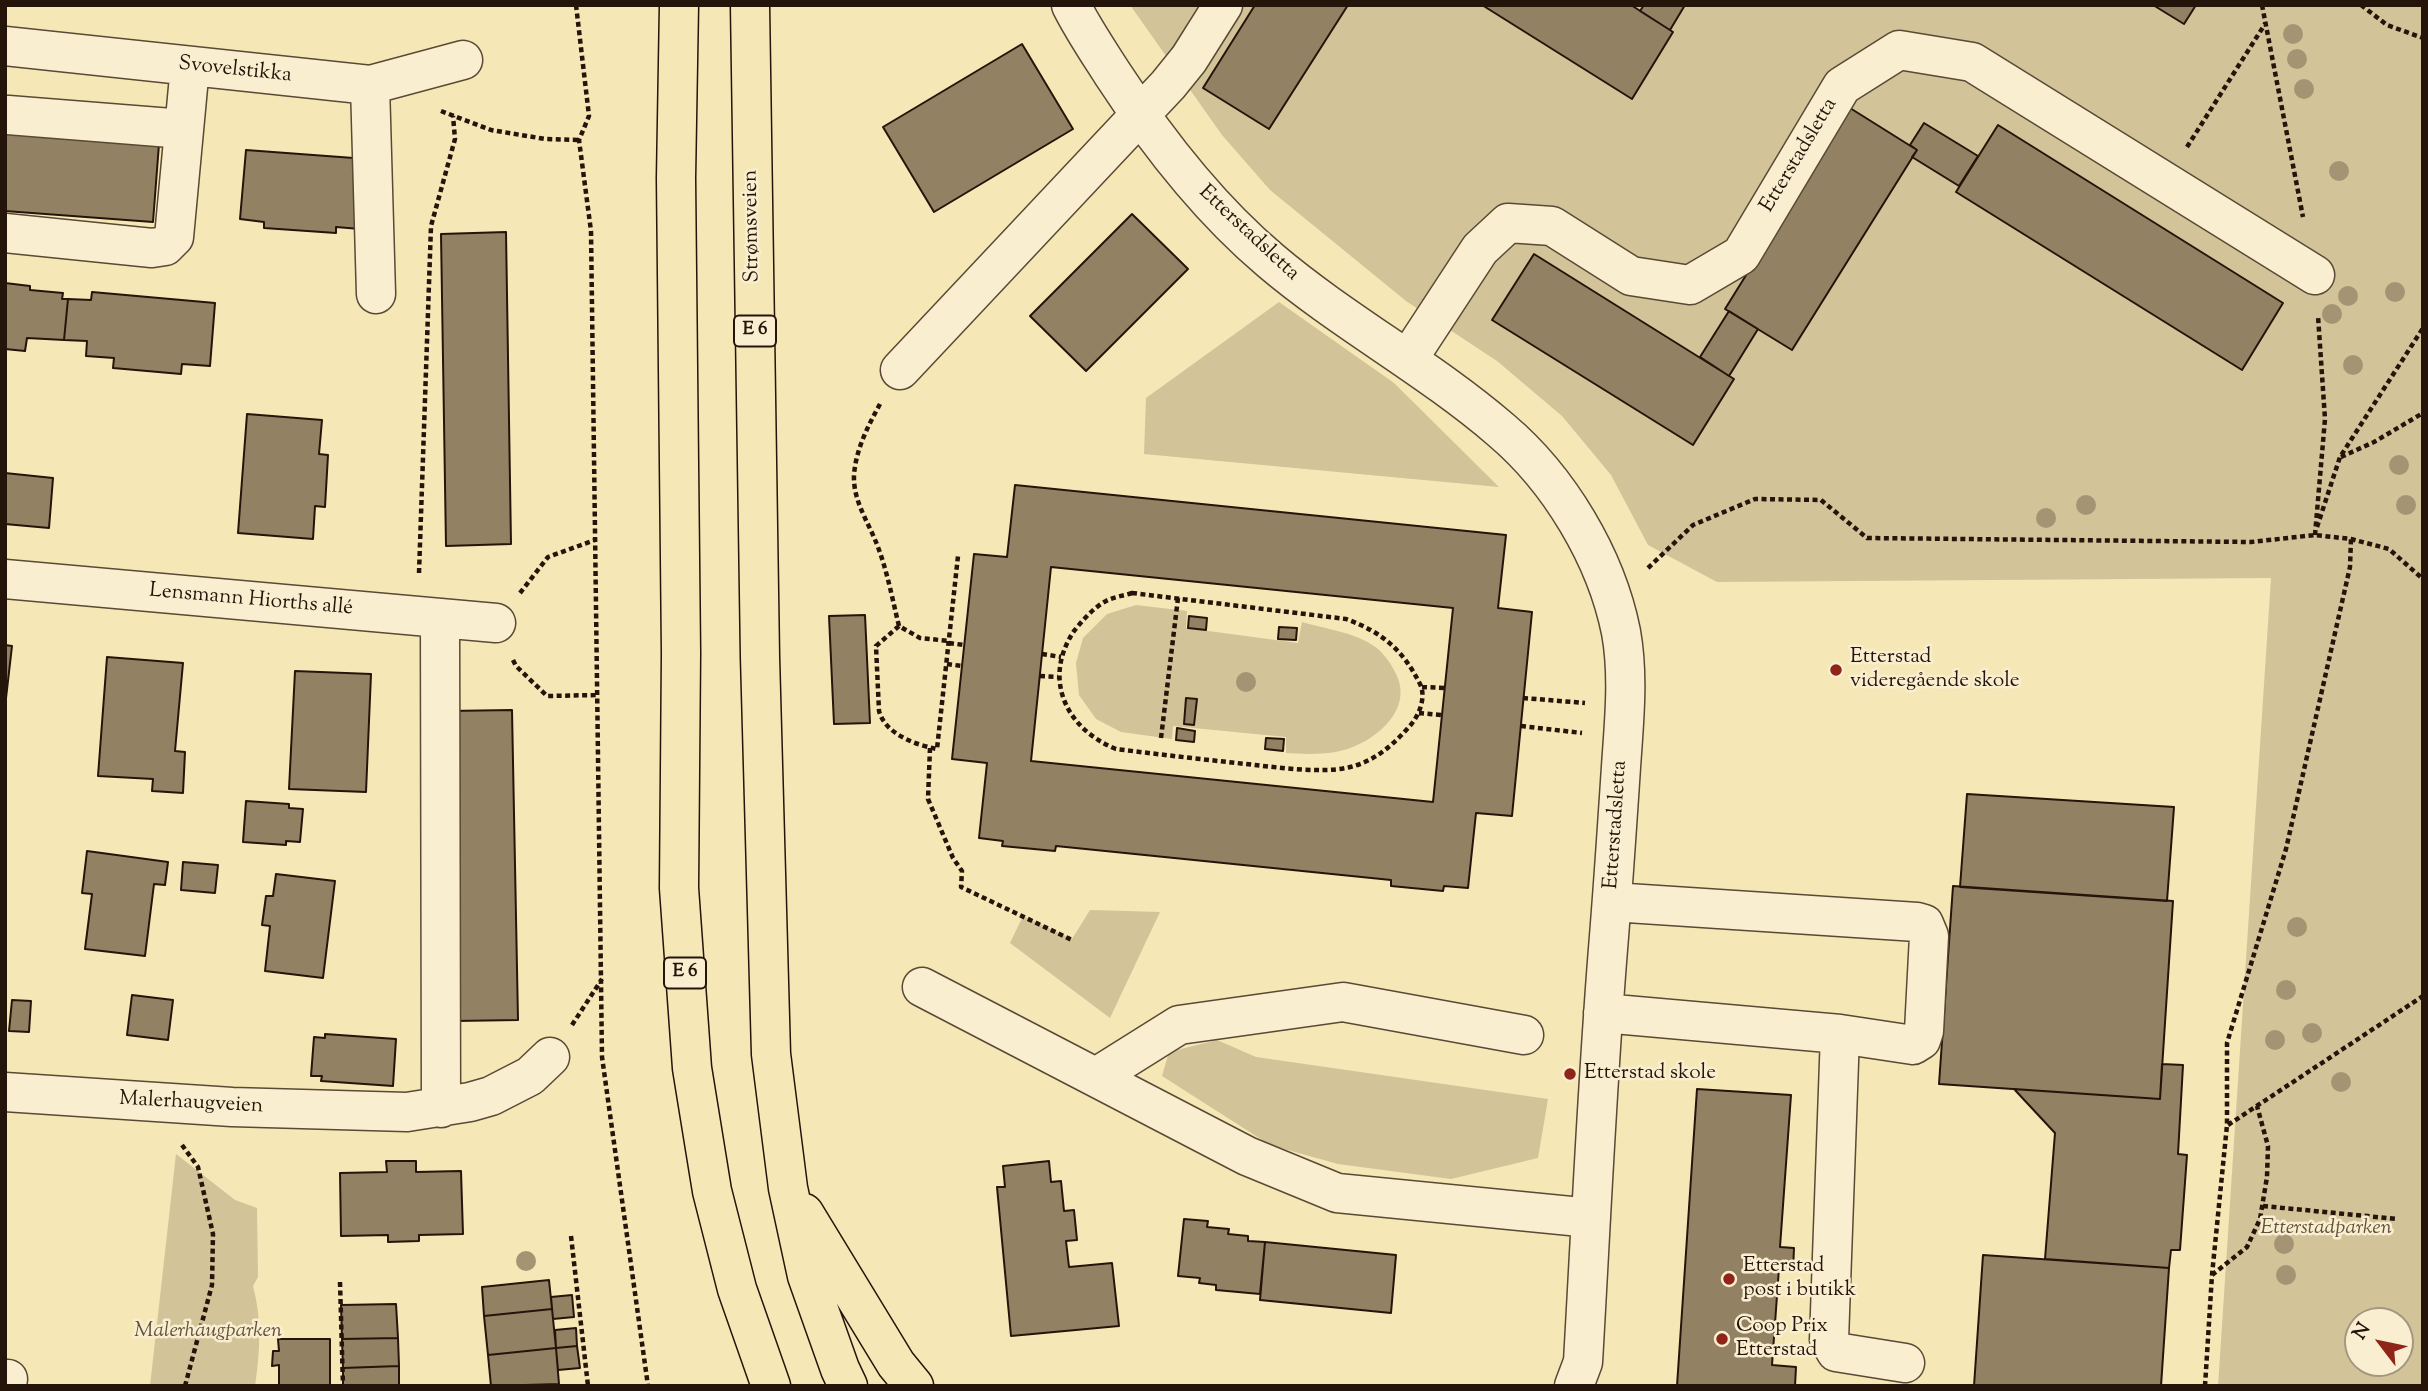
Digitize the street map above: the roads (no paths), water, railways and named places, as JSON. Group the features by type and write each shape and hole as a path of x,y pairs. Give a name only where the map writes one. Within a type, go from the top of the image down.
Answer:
{"highway":[{"name":"E 6","path":"679,5 676,177 681,653 679,888 692,1068 712,1191 737,1289 771,1386"},
{"name":"Strømsveien","path":"750,5 760,657 771,1054 788,1188"},
{"name":"E 6","path":"788,1188 807,1276 848,1386"},
{"path":"788,1188 896,1364 914,1386"},
{"name":"E 6","path":"737,1289 748,1386"}],"street":[{"name":"Etterstadsletta","path":"1071,5 1140,116 1177,164 1221,213 1271,261 1460,397 1534,460 1563,498 1586,537 1608,589 1620,631 1625,670 1583,1362 1579,1381"},
{"path":"900,370 1140,116 1189,59 1223,5"},
{"name":"Svovelstikka","path":"5,46 370,85 463,60"},
{"name":"Etterstadsletta","path":"1408,359 1480,249 1508,223 1552,226 1631,276 1690,285 1741,255 1842,86 1899,50 1972,62 2315,275"},
{"path":"5,233 152,248 165,246 174,237 190,66"},
{"path":"370,85 376,294"},
{"path":"9,115 184,129"},
{"name":"Lensmann Hiorths allé","path":"5,579 496,623"},
{"path":"429,617 441,1108"},
{"path":"1603,1013 1840,1034 1913,1045 1921,1040 1929,936 1924,925 1917,922 1612,902"},
{"path":"922,987 1247,1156 1337,1193 1591,1218"},
{"path":"1096,1077 1179,1025 1343,1002 1524,1035"},
{"path":"1840,1034 1829,1340 1836,1352 1905,1363"},
{"name":"Malerhaugveien","path":"5,1092 232,1107 407,1112 481,1099 514,1086 530,1076 550,1057"}],"place":[{"name":"Etterstad videregående skole","path":"1836,670"},
{"name":"Etterstad skole","path":"1570,1074"},
{"name":"Etterstad post i butikk","path":"1729,1279"},
{"name":"Coop Prix Etterstad","path":"1722,1339"}],"park label":[{"name":"Etterstadparken","path":"2326,1229"},
{"name":"Malerhaugparken","path":"208,1332"}]}
